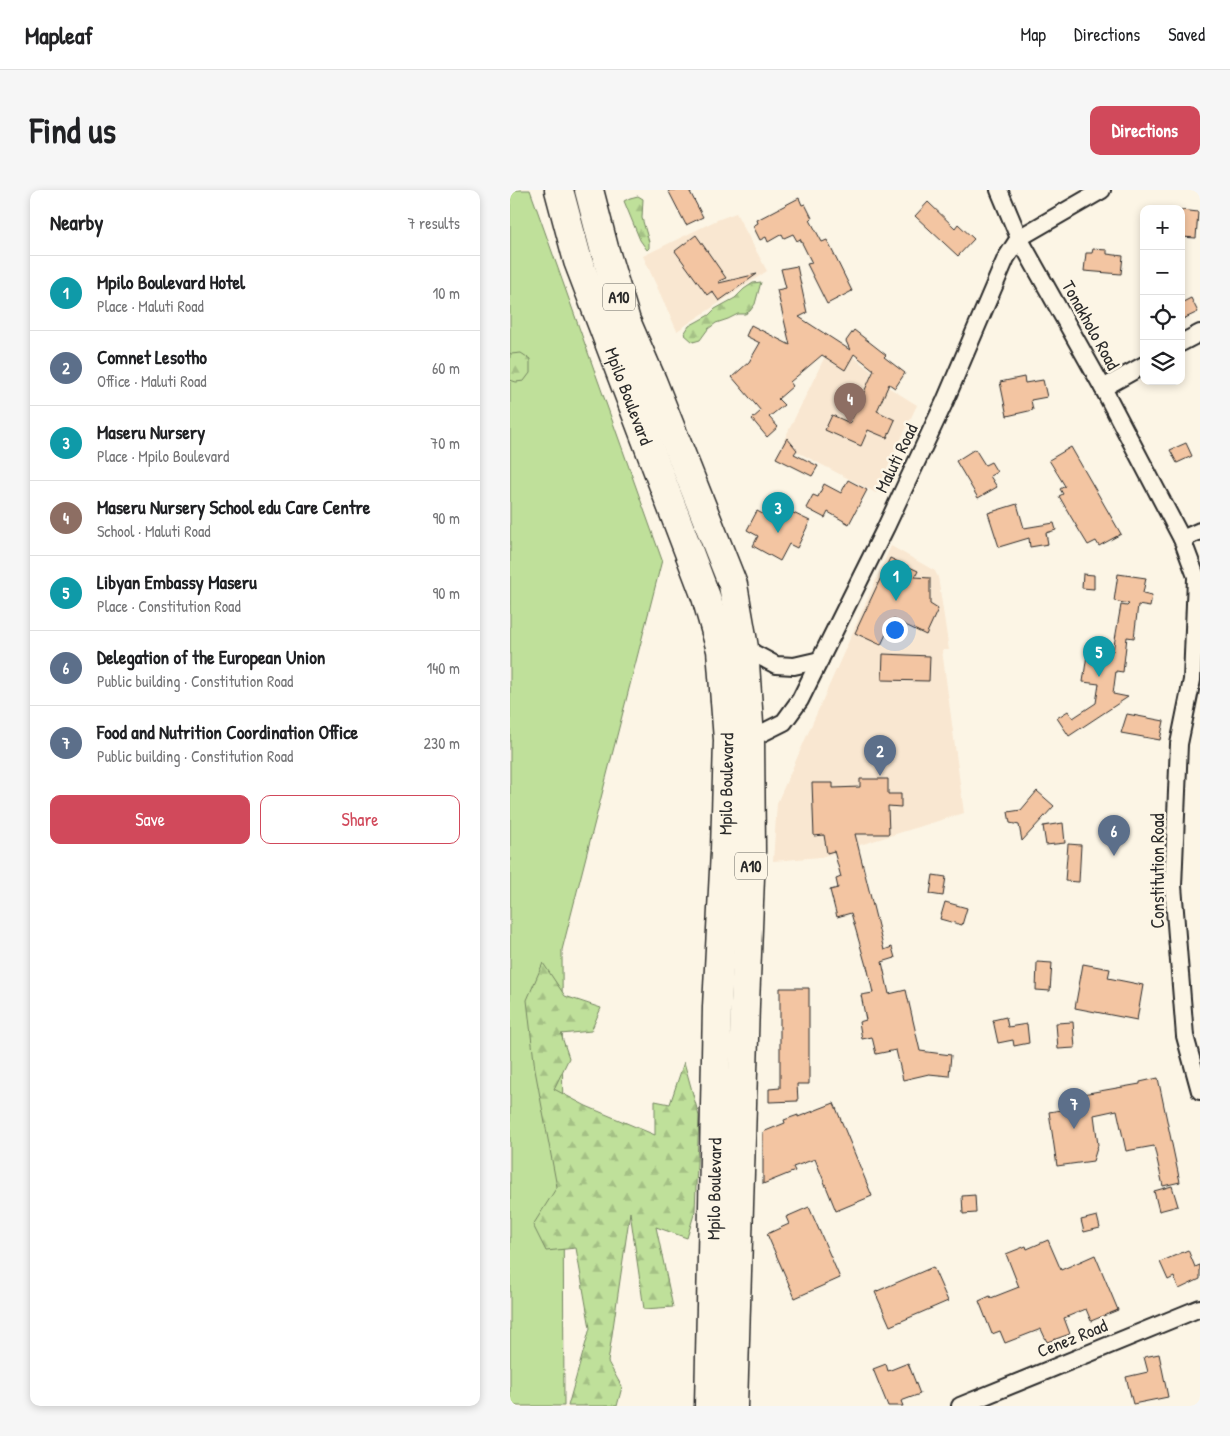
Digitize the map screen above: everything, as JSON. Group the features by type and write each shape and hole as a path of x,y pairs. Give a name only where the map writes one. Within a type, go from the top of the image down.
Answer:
{"highway":[{"name":"Mpilo Boulevard","path":"559,190 578,261 706,597 721,650 739,739 751,852 733,1406"},
{"name":"Mpilo Boulevard","path":"589,190 626,321 652,381 733,585 744,648 739,739 725,851 717,1007 709,1406"}],"street":[{"name":"Tonakholo Road","path":"999,190 1018,238 1103,388 1182,539 1198,583"},
{"name":"Maluti Road","path":"739,739 784,722 800,700 886,527 945,401 1006,258 1018,238 1102,190"},
{"path":"1185,341 1200,332"},
{"path":"1103,388 1140,367"},
{"path":"1182,539 1200,531"},
{"name":"Constitution Road","path":"1198,583 1196,677 1179,744 1173,886 1185,1036 1200,1091"},
{"path":"744,648 776,665 794,666 820,660"},
{"name":"Cenez Road","path":"960,1406 1200,1308"}],"shaded area":[{"path":"736,213 767,271 677,331 643,256 717,220"},
{"path":"833,340 872,372 870,376 917,405 876,493 782,444"},
{"path":"891,546 935,571 938,577 949,650 942,650 964,813 821,857 773,861 777,803"}],"green space":[{"path":"510,190 530,190 662,560 562,950 564,1406 510,1406"},
{"path":"638,196 643,199 642,218 649,242 647,250 640,240 624,201"},
{"path":"761,282 755,304 750,311 716,323 708,329 700,340 693,342 684,334 689,326 735,298 753,283"},
{"path":"510,353 521,353 530,359 530,373 524,381 516,382 510,380"},
{"path":"543,963 565,996 601,1008 591,1031 561,1034 569,1058 554,1089 586,1106 655,1135 655,1101 670,1104 684,1062 699,1116 695,1211 687,1238 656,1227 673,1307 644,1309 630,1212 608,1362 622,1387 617,1406 568,1406 590,1328 576,1248 546,1251 533,1225 557,1187 535,1070 527,1000"}],"building":[{"path":"668,190 689,190 703,217 686,225"},
{"path":"799,198 802,205 805,204 812,218 810,220 822,242 827,240 852,291 827,304 807,264 812,263 800,239 797,241 793,234 784,238 782,234 768,242 766,237 760,240 753,226 758,223 757,220"},
{"path":"928,202 955,228 958,224 974,239 958,256 915,216"},
{"path":"1185,210 1198,212 1196,238 1185,237"},
{"path":"696,235 726,278 719,281 719,283 757,274 719,301 712,291 707,295 675,251"},
{"path":"1093,249 1107,250 1107,254 1123,256 1121,274 1084,271 1086,253 1092,253"},
{"path":"797,266 807,313 799,317 850,350 846,341 854,330 886,355 884,357 905,373 895,388 889,384 877,411 895,420 887,438 868,430 861,446 825,430 832,415 850,423 874,370 854,354 845,370 822,355 790,382 793,386 778,399 784,405 769,417 778,427 767,437 752,419 761,411 732,377 749,362 760,343 746,336 751,325 790,345 777,290 786,288 781,269"},
{"path":"1191,298 1198,312 1185,318 1185,301"},
{"path":"1024,377 1025,383 1043,380 1047,397 1031,400 1033,410 1007,416 1000,382"},
{"path":"787,438 797,450 794,454 818,466 812,476 776,458"},
{"path":"1186,443 1192,456 1177,463 1170,450"},
{"path":"1071,447 1121,534 1099,546 1096,541 1088,545 1059,496 1063,494 1060,489 1065,486 1049,460"},
{"path":"975,449 985,465 991,462 997,472 990,476 997,487 978,498 956,461"},
{"path":"848,480 867,490 849,524 828,512 825,518 806,508 813,495 818,497 824,484 841,493"},
{"path":"1017,504 1024,528 1054,523 1056,530 1046,533 1048,544 1030,547 1029,538 999,547 988,513"},
{"path":"787,510 810,521 797,548 789,544 780,561 753,546 758,536 747,530 757,511 780,523"},
{"path":"890,558 918,571 915,577 930,578 930,604 938,609 926,635 893,619 881,645 855,633"},
{"path":"1083,574 1094,575 1094,589 1082,588"},
{"path":"1118,574 1146,578 1143,593 1152,595 1150,607 1138,605 1134,638 1127,637 1123,672 1116,671 1113,694 1128,697 1069,736 1057,718 1068,711 1073,718 1096,703 1099,684 1083,682 1087,655 1107,657 1108,650 1113,651 1121,605 1127,606 1129,604 1114,601"},
{"path":"883,654 930,656 929,681 882,680"},
{"path":"1127,714 1164,721 1160,740 1121,733"},
{"path":"860,779 888,779 888,794 901,794 901,807 888,806 889,834 855,834 884,950 892,947 895,958 882,962 889,994 906,990 920,1051 951,1055 949,1076 929,1074 903,1080 896,1050 876,1054 872,1037 862,1039 859,1022 866,1020 861,995 873,993 851,913 837,917 830,890 838,888 836,879 841,877 834,851 827,853 824,835 814,836 812,783 833,783 833,788 860,787"},
{"path":"1037,791 1054,806 1022,841 1019,825 1010,823 1008,812 1021,810"},
{"path":"1063,823 1065,843 1046,845 1043,826"},
{"path":"1068,844 1081,845 1079,882 1065,881"},
{"path":"933,875 946,877 943,896 930,894"},
{"path":"945,902 967,908 962,925 940,919"},
{"path":"1037,962 1052,963 1050,991 1036,990"},
{"path":"1083,964 1110,969 1108,978 1143,985 1137,1020 1075,1008"},
{"path":"780,988 809,988 809,1084 797,1084 798,1101 769,1102 769,1089 780,1088"},
{"path":"1006,1017 1008,1027 1027,1024 1029,1043 1014,1046 1013,1040 998,1043 993,1020"},
{"path":"1073,1022 1075,1048 1058,1049 1056,1023"},
{"path":"1158,1078 1180,1182 1163,1186 1154,1146 1126,1151 1117,1110 1094,1115 1098,1145 1093,1161 1057,1166 1049,1112 1073,1108 1071,1096 1140,1084 1140,1082"},
{"path":"834,1103 872,1196 836,1211 815,1159 793,1167 795,1171 763,1184 763,1132 785,1123 784,1120 798,1115 798,1117"},
{"path":"1172,1186 1178,1206 1159,1211 1154,1191"},
{"path":"975,1195 976,1213 963,1214 962,1196"},
{"path":"809,1207 840,1278 795,1298 767,1234 789,1224 786,1217"},
{"path":"1097,1216 1100,1228 1084,1232 1081,1220"},
{"path":"1048,1240 1061,1270 1095,1255 1118,1310 1091,1321 1086,1309 1064,1318 1070,1334 1047,1342 1041,1329 1005,1343 1000,1331 992,1334 979,1301 1019,1287 1006,1254 1026,1246 1027,1249"},
{"path":"1188,1250 1195,1267 1200,1265 1200,1279 1179,1289 1174,1277 1168,1280 1160,1262"},
{"path":"933,1267 948,1301 890,1326 875,1292"},
{"path":"1159,1354 1168,1397 1133,1404 1126,1377 1148,1372 1144,1357"},
{"path":"908,1363 920,1394 901,1401 903,1406 888,1406 873,1369 886,1364 888,1371"}],"place":[{"name":"Maseru Nursery School edu Care Centre","path":"850,424"},
{"name":"Maseru Nursery","path":"778,533"},
{"name":"Mpilo Boulevard Hotel","path":"896,601"},
{"name":"Libyan Embassy Maseru","path":"1099,677"},
{"name":"Comnet Lesotho","path":"880,776"},
{"name":"Delegation of the European Union","path":"1114,856"},
{"name":"Food and Nutrition Coordination Office","path":"1074,1129"}]}
